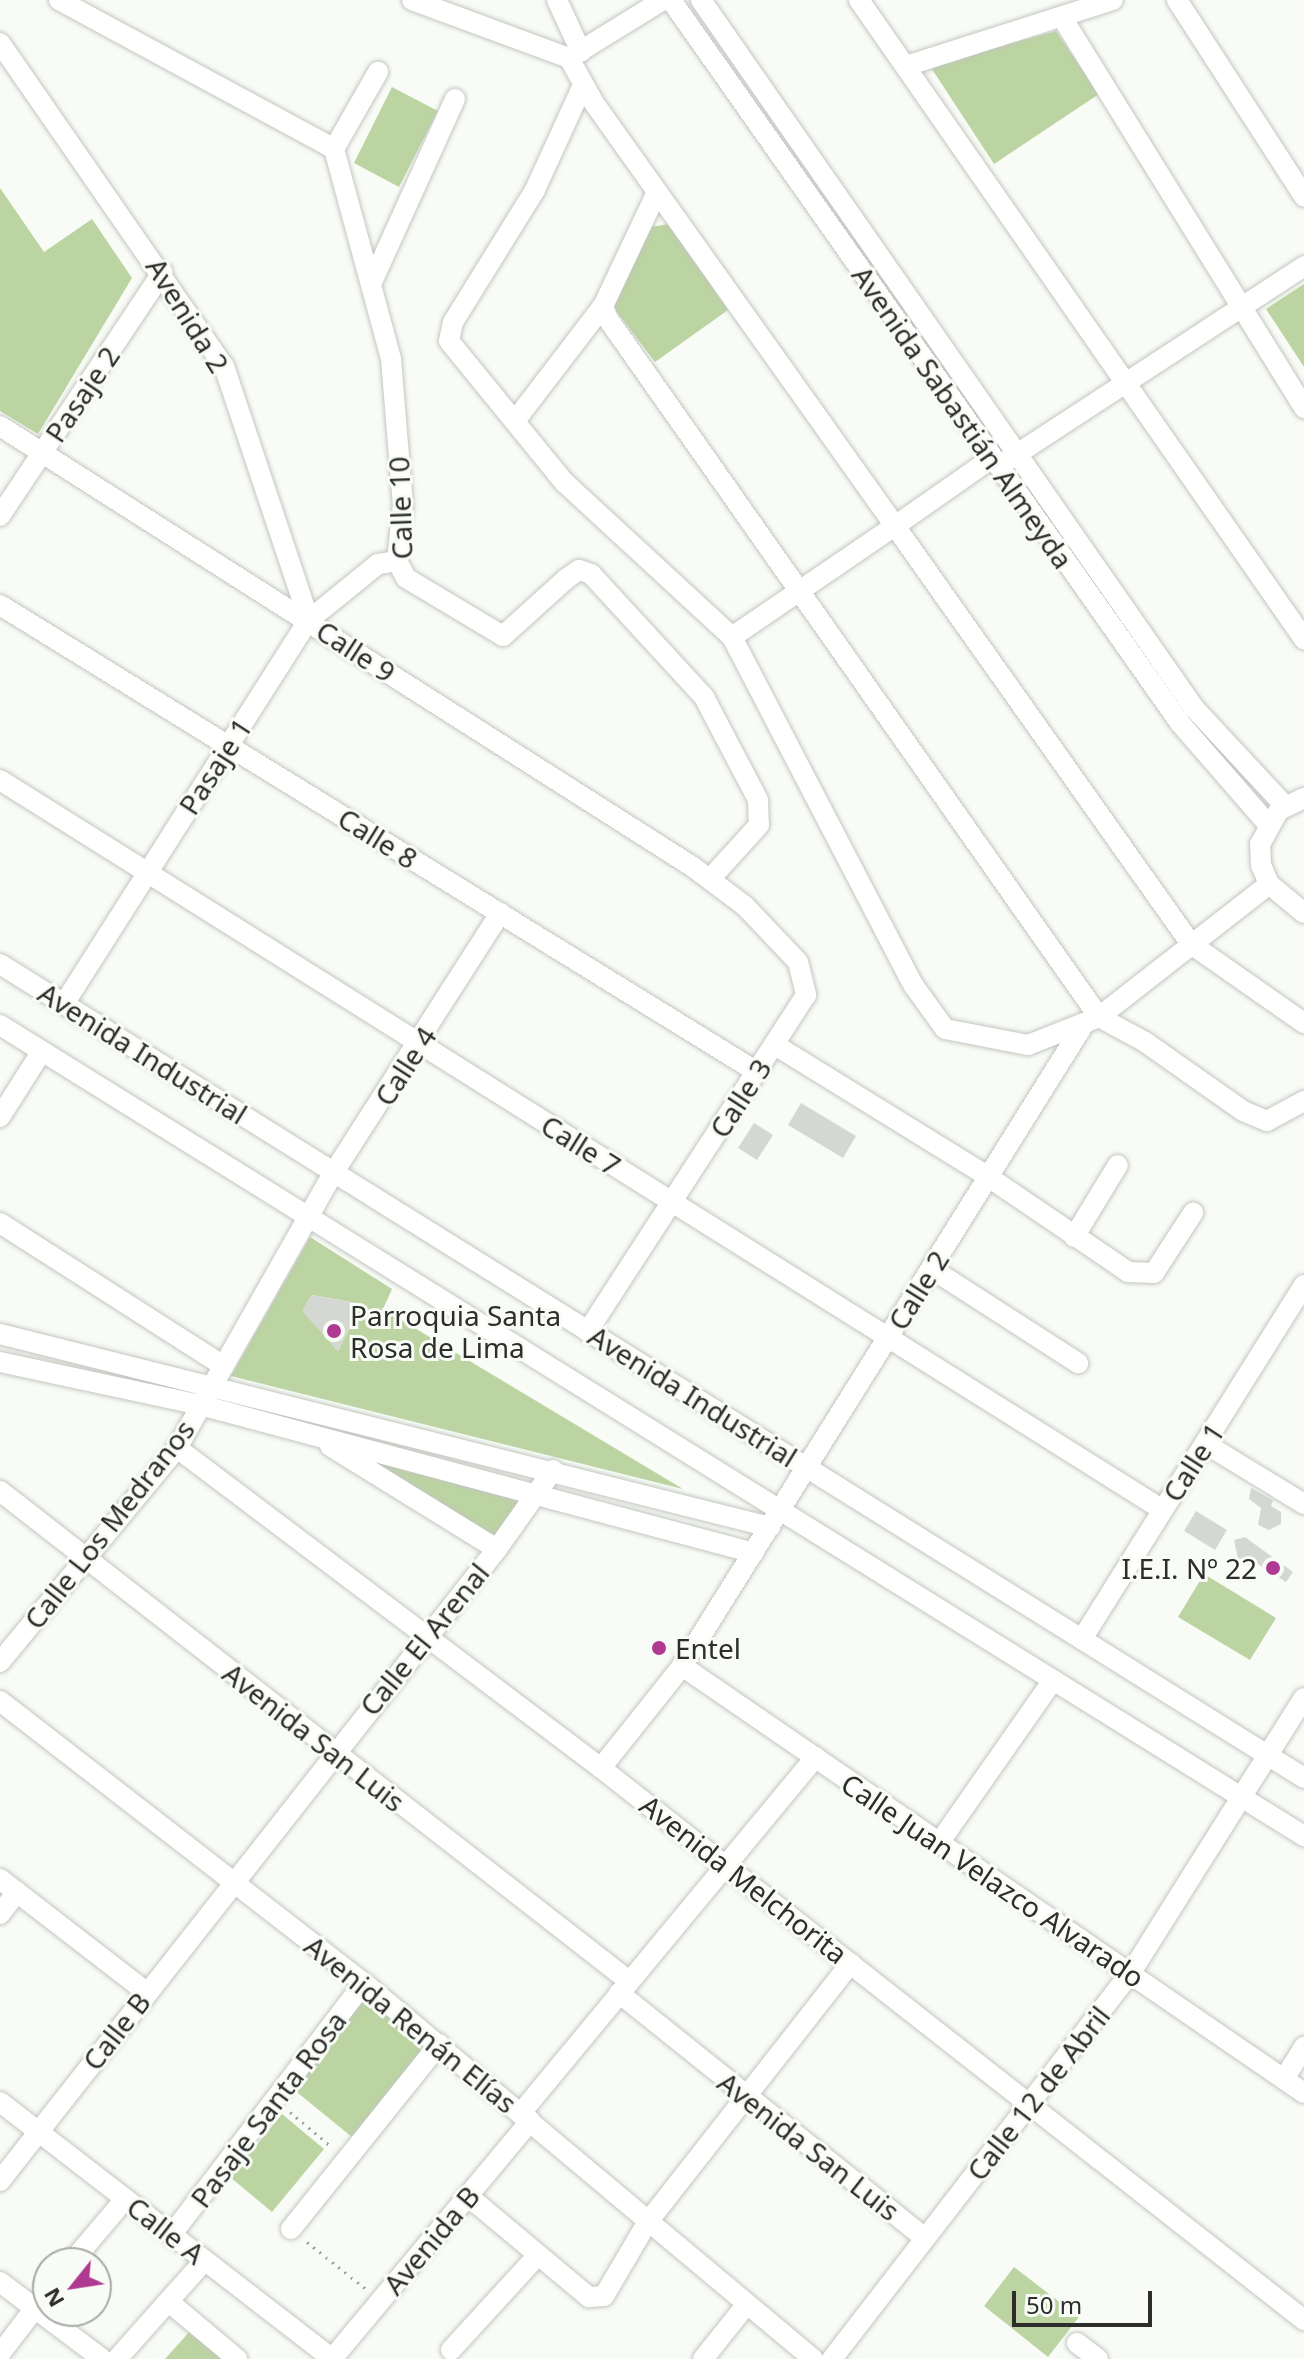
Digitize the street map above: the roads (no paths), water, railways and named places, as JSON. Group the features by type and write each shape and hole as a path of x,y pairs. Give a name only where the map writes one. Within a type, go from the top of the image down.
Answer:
{"street":[{"path":"59,0 334,149 378,72"},
{"path":"557,0 583,85 1191,944 1304,1023"},
{"path":"575,55 663,0"},
{"name":"Avenida Sabastián Almeyda","path":"671,0 1180,723 1267,823 1295,802 1194,708 701,0"},
{"path":"859,0 1304,639"},
{"path":"906,66 1063,19 1113,0"},
{"path":"1177,0 1304,196"},
{"path":"423,3 575,55"},
{"path":"1063,19 1238,309 1304,408"},
{"name":"Avenida 2","path":"3,55 163,272 224,366 309,620"},
{"path":"583,85 535,190 453,322 449,341 462,362 565,483 732,637 914,986 945,1029 1028,1045 1092,1020 1269,884"},
{"path":"372,282 455,99"},
{"name":"Calle 10","path":"334,149 391,359 403,505 397,561 406,578 503,636 579,570 591,574 662,646 704,697 758,800 759,825 710,879"},
{"path":"515,421 603,306 657,192"},
{"path":"732,637 895,526 995,462 1015,454 1304,266"},
{"name":"Pasaje 2","path":"0,516 163,272"},
{"path":"603,306 618,337 798,592 1092,1020 1145,1042 1232,1104 1267,1121 1304,1101"},
{"name":"Calle 9","path":"0,426 309,620 710,879"},
{"name":"Pasaje 1","path":"64,1004 309,620 378,564 397,561"},
{"name":"Calle 8","path":"0,605 757,1072"},
{"name":"Calle 7","path":"0,780 1163,1510"},
{"path":"1267,823 1261,865 1269,884 1304,913"},
{"name":"Calle 3","path":"588,1331 806,995 806,978 784,943 710,879"},
{"name":"Calle 4","path":"308,1217 500,913"},
{"name":"Avenida Industrial","path":"0,964 1304,1778"},
{"name":"Calle 2","path":"601,1768 682,1666 932,1269 987,1176 1092,1020"},
{"name":"Avenida Industrial","path":"0,1025 308,1217 775,1518 1053,1680 1304,1836"},
{"path":"775,1045 987,1176 1128,1272 1143,1276 1154,1273 1193,1213"},
{"path":"0,1117 42,1051"},
{"path":"1074,1237 1118,1165"},
{"name":"Calle Los Medranos","path":"0,1662 177,1448 308,1217"},
{"path":"0,1223 217,1374"},
{"path":"932,1269 1078,1363"},
{"name":"Calle 1","path":"1082,1639 1304,1285"},
{"path":"0,1334 217,1374 553,1470 775,1518"},
{"path":"0,1362 200,1405 754,1553"},
{"path":"312,1435 497,1549"},
{"path":"1206,1444 1304,1504"},
{"name":"Avenida Melchorita","path":"177,1448 601,1768 1032,2103 1304,2320"},
{"name":"Calle El Arenal","path":"235,1883 333,1752 497,1549 553,1470"},
{"name":"Avenida San Luis","path":"0,1491 333,1752 624,1987 747,2098 925,2238"},
{"name":"Calle Juan Velazco Alvarado","path":"682,1666 1304,2093"},
{"path":"939,1843 1053,1680"},
{"name":"Calle 12 de Abril","path":"832,2359 1130,1974 1304,1698"},
{"name":"Avenida Renán Elías","path":"0,1701 364,1983 813,2359"},
{"name":"Avenida B","path":"332,2359 468,2196 624,1987 815,1757"},
{"path":"0,1879 146,1992"},
{"name":"Calle B","path":"0,2181 235,1883"},
{"path":"0,1914 17,1892"},
{"path":"468,2196 537,2256 597,2300 647,2223 851,1963"},
{"name":"Pasaje Santa Rosa","path":"172,2234 364,1983"},
{"path":"291,2229 439,2044"},
{"path":"1284,2079 1304,2047"},
{"name":"Calle A","path":"0,2102 332,2359"},
{"path":"84,2247 125,2199"},
{"path":"451,2350 537,2256"},
{"path":"117,2359 205,2260"},
{"path":"0,2282 32,2307"},
{"path":"169,2302 237,2359"},
{"path":"703,2359 747,2304"},
{"path":"0,2354 32,2309"},
{"path":"59,2327 102,2359"},
{"path":"1077,2343 1098,2359"}],"place":[{"name":"Parroquia Santa Rosa de Lima","path":"334,1331"},
{"name":"I.E.I. Nº 22","path":"1273,1568"},
{"name":"Entel","path":"659,1648"}]}
